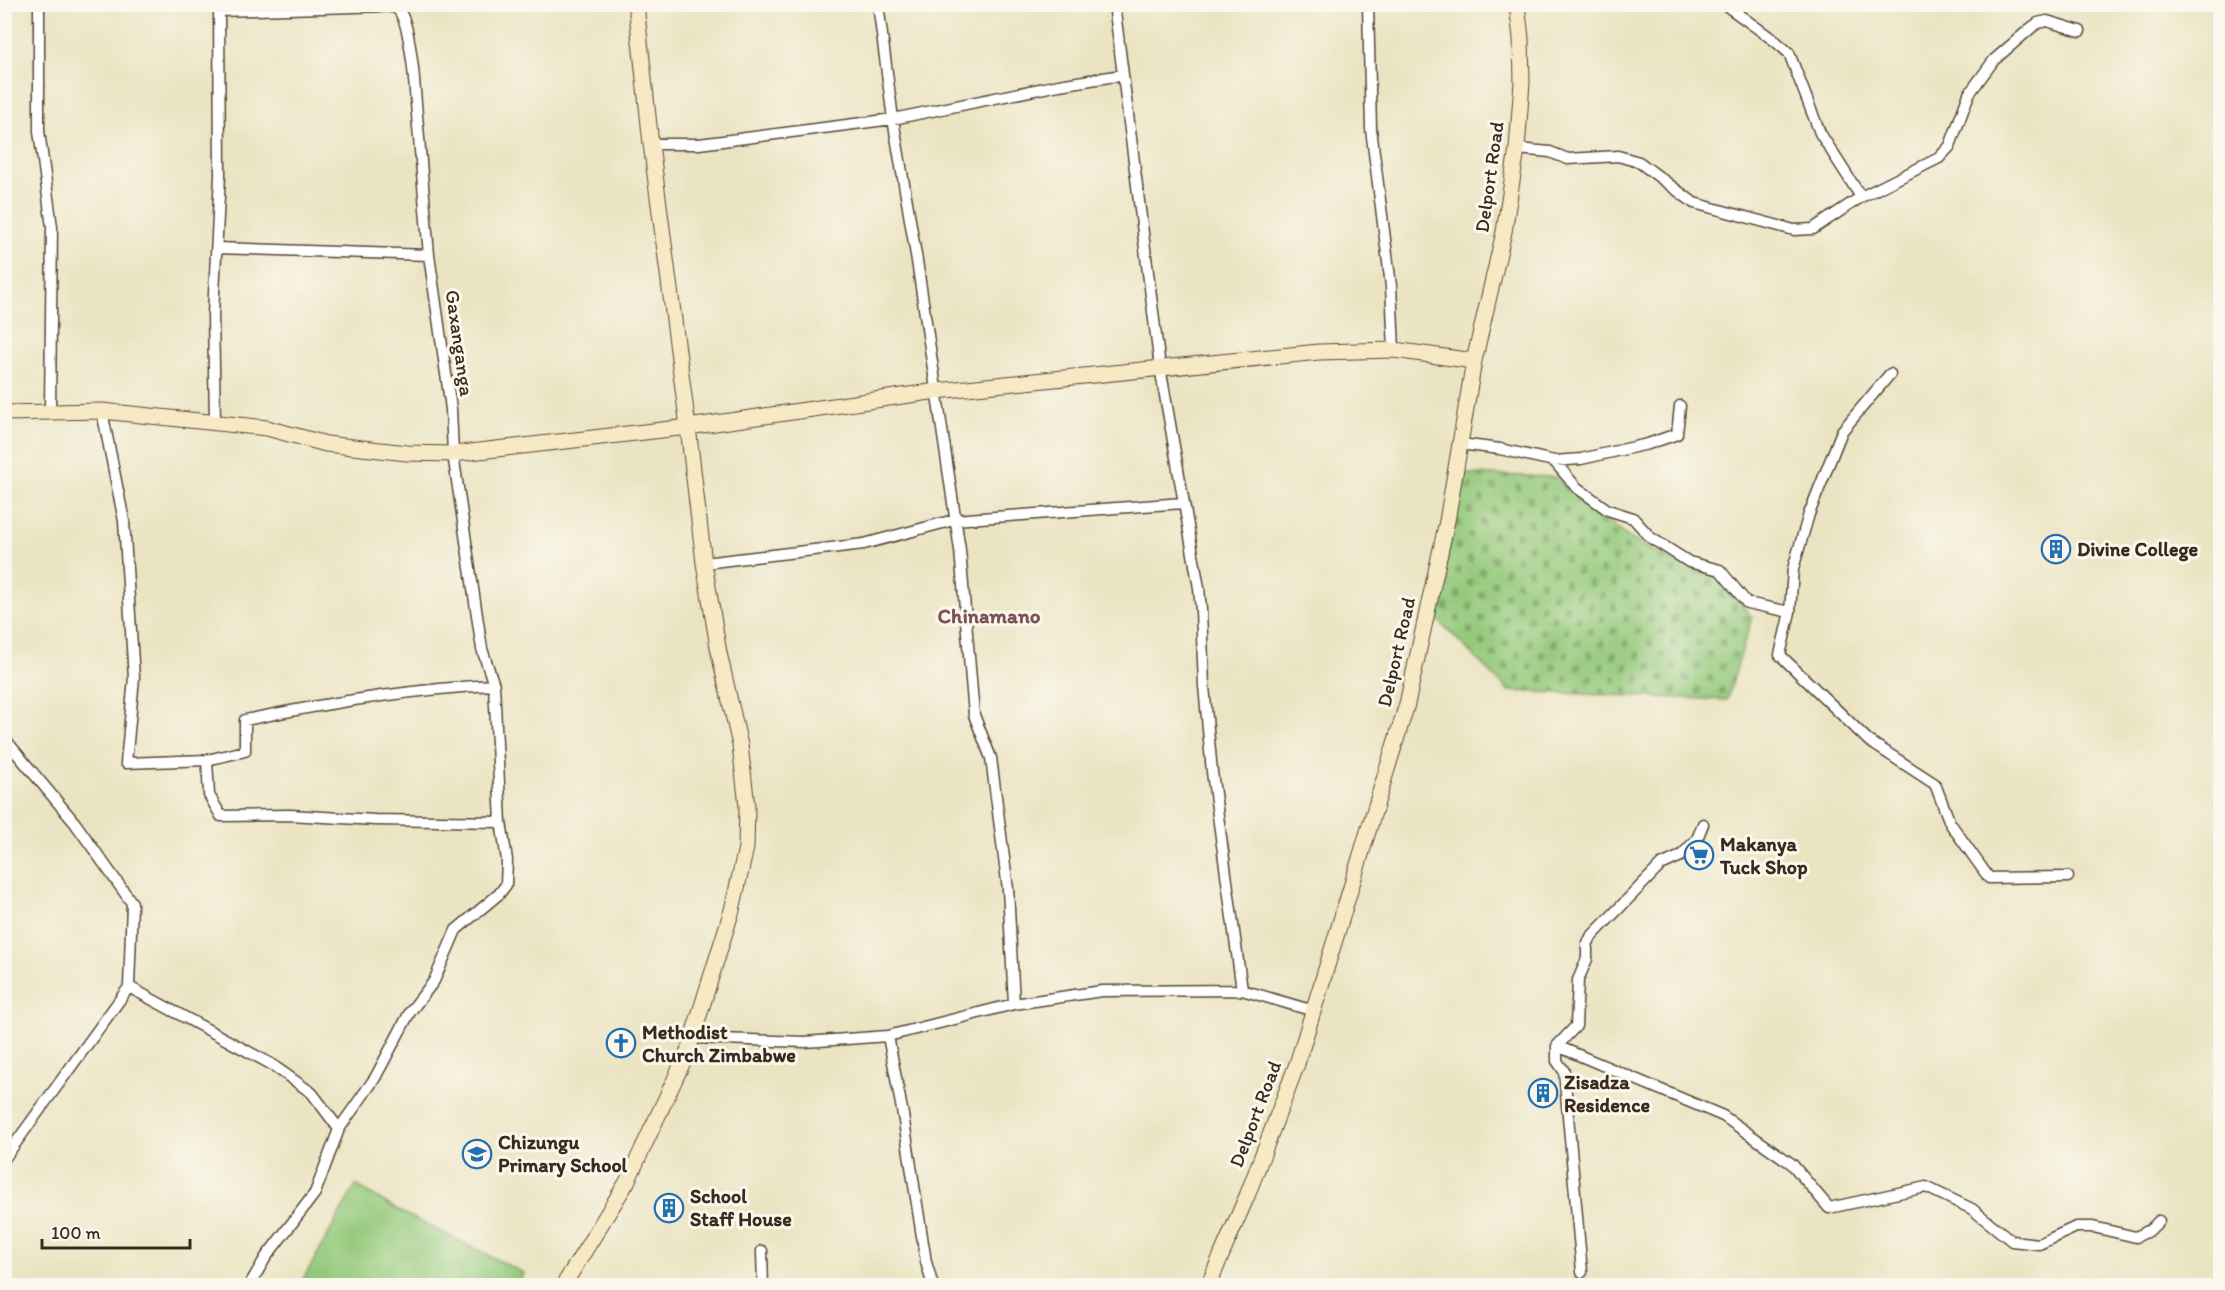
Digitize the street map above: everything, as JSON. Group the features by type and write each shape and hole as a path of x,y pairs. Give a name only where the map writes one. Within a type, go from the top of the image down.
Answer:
{"street":[{"path":"39,4 39,131 52,227 50,410"},
{"path":"563,1286 627,1182 693,1038 732,910 746,848 747,806 740,745 719,653 704,563 651,144 636,4"},
{"path":"878,4 893,119 938,391 954,520 960,550 974,715 991,758 1008,889 1014,1004"},
{"path":"1114,4 1160,367 1202,610 1204,686 1212,772 1242,990"},
{"path":"1368,4 1371,129 1391,286 1394,350"},
{"name":"Delport Road","path":"1208,1286 1297,1064 1407,704 1447,521 1474,361 1504,232 1517,149 1522,82 1521,38 1516,4"},
{"path":"1724,4 1789,53 1820,133 1861,197"},
{"name":"Gaxanganga","path":"219,8 386,6 396,8 402,16 413,68 429,255 452,409 453,454 482,649 494,685 501,822 507,860 506,885 499,894 456,930 434,981 410,1012 375,1078 339,1129 315,1193 266,1257 249,1286"},
{"path":"215,422 213,314 220,176 219,8"},
{"path":"1517,149 1550,152 1568,159 1618,156 1639,162 1694,203 1794,230 1813,229 1861,197 1940,158 1950,146 1969,94 1994,60 2031,28 2047,21 2080,31"},
{"path":"651,144 699,144 893,119 1059,85 1122,75"},
{"path":"217,248 429,255"},
{"path":"4,412 102,411 267,428 327,444 407,453 453,454 688,427 938,391 1319,352 1394,350 1474,361"},
{"path":"1890,374 1842,431 1809,514 1793,569 1790,612 1780,655 1869,741 1935,784 1950,824 1989,878 2068,877"},
{"path":"1460,444 1500,449 1554,461 1581,459 1648,444 1677,434 1680,406"},
{"path":"102,411 124,521 134,678 126,763 207,760 245,751 245,720 303,708 441,687 494,685"},
{"path":"1554,461 1576,487 1608,510 1633,518 1651,538 1689,562 1720,570 1747,603 1790,612"},
{"path":"704,563 864,544 954,520 1183,503"},
{"path":"4,738 75,824 132,903 129,987 4,1159"},
{"path":"207,760 209,795 221,816 290,815 375,820 501,822"},
{"path":"1582,1272 1564,1071 1557,1061 1557,1046 1576,1026 1578,980 1587,959 1587,945 1591,937 1661,866 1681,856 1697,839 1703,824"},
{"path":"129,987 271,1064 312,1093 339,1129"},
{"path":"693,1038 804,1042 888,1036 1014,1004 1102,991 1242,990 1314,1011"},
{"path":"888,1036 926,1262 933,1286"},
{"path":"1557,1046 1723,1116 1792,1164 1829,1208 1926,1187 1972,1209 2012,1241 2039,1244 2076,1227 2093,1227 2136,1237 2150,1230 2159,1221"},
{"path":"762,1251 763,1286"}],"green space":[{"path":"1466,474 1555,477 1629,538 1674,561 1718,576 1752,617 1727,700 1509,691 1430,612"},
{"path":"356,1185 401,1212 524,1273 517,1285 300,1285"}],"place":[{"name":"Divine College","path":"2056,549"},
{"name":"Makanya Tuck Shop","path":"1699,855"},
{"name":"Methodist Church Zimbabwe","path":"621,1043"},
{"name":"Zisadza Residence","path":"1543,1093"},
{"name":"Chizungu Primary School","path":"477,1154"},
{"name":"School Staff House","path":"669,1208"}],"district":[{"name":"Chinamano","path":"989,616"}]}
